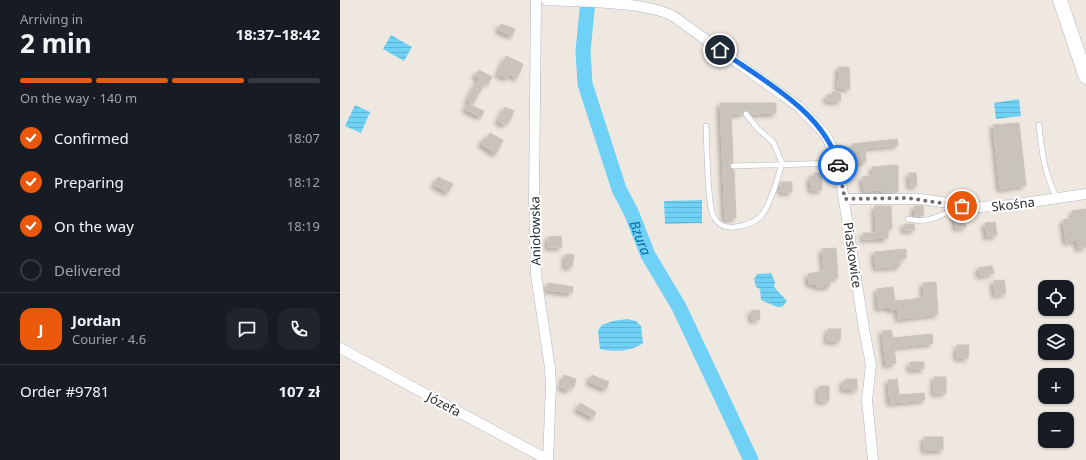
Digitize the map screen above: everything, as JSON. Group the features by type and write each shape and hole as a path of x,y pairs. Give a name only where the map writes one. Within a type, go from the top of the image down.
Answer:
{"main road":[{"path":"1060,0 1086,77"}],"street":[{"name":"Aniołowska","path":"536,0 534,200 536,275 550,368 551,386 548,460"},
{"name":"Piaskowice","path":"546,0 650,8 673,16 799,107 825,134 836,154 838,163 845,199 860,308 870,353 871,366 867,400 873,460"},
{"name":"Skośna","path":"845,199 913,198 979,208 1086,194"},
{"name":"Józefa","path":"340,348 548,460"}],"lane":[{"path":"706,126 709,194 713,216 721,226 733,227 748,224 761,216 774,191 782,163 773,142 758,129 746,114"},
{"path":"1040,125 1043,160 1048,180 1057,198"},
{"path":"733,166 782,163 838,163"},
{"path":"908,219 923,221 934,219 960,205"}],"water":[{"path":"391,35 412,47 404,61 383,49"},
{"path":"1019,99 1021,116 996,119 994,103"},
{"path":"355,105 370,112 361,133 345,126"},
{"path":"702,200 702,223 665,224 664,201"},
{"path":"771,273 775,282 774,287 787,301 782,307 777,307 761,300 760,289 756,287 754,279 757,274"},
{"path":"627,319 636,321 641,326 643,343 628,350 611,351 600,349 598,331 602,325 613,321"}],"building":[{"path":"501,24 515,29 512,36 498,30"},
{"path":"506,56 523,64 517,78 509,74 507,78 498,74"},
{"path":"839,67 849,67 850,89 838,88"},
{"path":"479,70 492,77 488,84 485,82 473,104 467,100 479,79 475,76"},
{"path":"832,92 840,92 841,101 827,101 827,95 832,95"},
{"path":"720,103 776,103 776,113 751,114 746,110 742,114 731,114 733,162 729,166 734,170 736,218 725,219"},
{"path":"468,104 484,111 481,117 465,109"},
{"path":"505,107 514,111 509,122 507,121 505,125 498,121"},
{"path":"1019,123 1026,185 1000,189 993,125"},
{"path":"490,133 503,140 496,154 481,144 484,138 487,139"},
{"path":"897,139 898,145 865,148 866,162 853,163 852,144"},
{"path":"898,165 898,192 882,192 882,190 864,191 862,177 873,176 872,167"},
{"path":"814,173 821,173 822,190 811,190 810,176 814,176"},
{"path":"909,173 916,173 917,186 910,186"},
{"path":"438,177 453,184 449,191 447,192 434,185"},
{"path":"781,182 792,182 792,192 781,192"},
{"path":"875,206 891,206 892,229 888,229 888,238 863,239 863,233 876,233"},
{"path":"914,206 923,206 924,215 915,216"},
{"path":"1086,209 1086,247 1078,248 1077,240 1066,242 1063,220 1073,218 1072,211"},
{"path":"964,212 966,227 956,228 954,213"},
{"path":"995,222 997,235 987,237 985,223"},
{"path":"904,224 914,224 915,230 904,230"},
{"path":"561,236 562,247 548,247 548,237"},
{"path":"836,248 838,278 830,278 830,286 817,287 817,284 809,284 808,274 824,271 822,249"},
{"path":"906,249 906,258 900,259 900,266 876,268 874,252"},
{"path":"566,254 574,255 572,267 565,266"},
{"path":"992,266 994,273 980,276 978,268"},
{"path":"1004,280 1006,293 995,295 993,281"},
{"path":"936,282 938,314 898,319 898,309 891,310 890,307 878,308 877,289 893,287 895,301 924,298 923,283"},
{"path":"548,283 573,287 572,293 547,290"},
{"path":"759,310 760,319 752,320 751,311"},
{"path":"828,329 841,329 840,341 827,341"},
{"path":"891,330 893,338 932,334 933,343 894,347 896,363 886,365 882,331"},
{"path":"957,345 969,345 968,358 957,358"},
{"path":"910,362 924,362 924,369 910,369"},
{"path":"564,375 576,379 574,387 570,386 569,390 561,388"},
{"path":"592,375 609,382 606,389 589,382"},
{"path":"934,377 946,377 946,393 934,393"},
{"path":"846,379 857,379 857,390 843,389 843,381 846,381"},
{"path":"897,379 899,395 924,393 925,400 890,403 888,380"},
{"path":"819,386 829,386 829,401 819,401"},
{"path":"580,403 596,412 593,418 577,409"},
{"path":"924,437 943,437 943,450 924,450"}],"waterway":[{"name":"Bzura","path":"588,0 583,51 585,84 619,189 631,212 648,255 679,307 751,460"}],"way so far":[{"path":"838,165 845,199 907,198 962,206"}],"route":[{"path":"720,50 799,107 813,120 825,134 830,143 836,154 838,165"}]}
